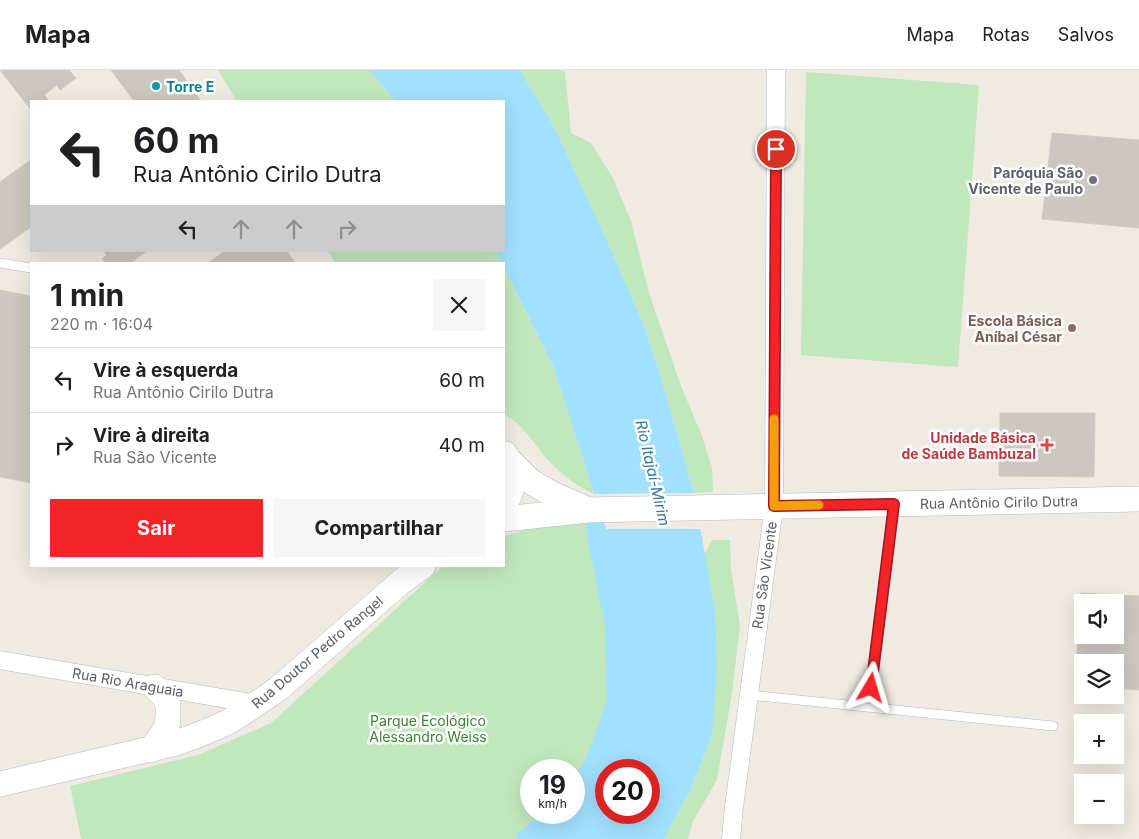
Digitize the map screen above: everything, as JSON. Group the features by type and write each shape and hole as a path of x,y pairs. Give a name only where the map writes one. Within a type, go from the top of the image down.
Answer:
{"main road":[{"name":"Rua Antônio Cirilo Dutra","path":"506,455 530,481 552,494 592,510"},
{"path":"505,504 512,489 513,474 506,455"},
{"name":"Rua Antônio Cirilo Dutra","path":"505,519 592,510 1139,499"},
{"name":"Rua Doutor Pedro Rangel","path":"0,784 151,750 176,743 228,722 278,688 404,574 421,567"},
{"path":"151,750 167,727 168,716 168,704 165,697 154,687"}],"street":[{"name":"Rua São Vicente","path":"732,839 734,807 774,506 776,70"},
{"name":"Rua Rio Araguaia","path":"0,660 256,704"}],"lane":[{"path":"0,263 30,268"},
{"path":"869,707 894,504"},
{"path":"749,695 1054,726"}],"green space":[{"path":"218,70 369,70 395,100 236,100"},
{"path":"520,70 561,70 565,72 571,133 591,143 613,178 631,221 650,296 712,468 713,492 694,493 657,364 643,323 556,130"},
{"path":"806,72 979,85 958,367 801,355"},
{"path":"329,252 496,252 501,262 335,262"},
{"path":"505,269 554,368 594,494 560,472 544,456 524,430 505,416"},
{"name":"Parque Ecológico Alessandro Weiss","path":"596,522 615,626 617,702 595,763 585,778 585,759 520,759 520,824 546,824 526,839 81,839 70,786 198,755 271,723 442,567 505,567 505,536 546,524"},
{"path":"712,540 730,540 731,569 740,626 732,693 717,780 693,821 688,839 664,839 690,791 712,736 715,610 704,555"}],"water":[{"name":"Rio Itajaí-Mirim","path":"369,70 520,70 556,130 643,323 657,364 694,493 715,610 717,665 712,736 690,791 664,839 526,839 546,824 585,824 585,778 595,763 595,824 660,824 660,759 596,759 617,702 615,626 596,529 594,494 554,368 505,269 505,262 501,262 496,252 505,252 505,100 395,100"}],"pier":[{"path":"696,493 702,529 596,529 594,494"}],"building":[{"path":"0,70 69,70 76,78 60,90 57,85 44,95 48,99 46,100 30,100 30,109"},
{"name":"Torre E","path":"111,70 179,70 200,100 133,100"},
{"name":"Paróquia São Vicente de Paulo","path":"1052,133 1139,140 1139,228 1042,219"},
{"path":"29,161 30,228 0,249 0,182"},
{"path":"105,252 146,252 132,262 104,262 102,259 107,255"},
{"path":"223,252 288,252 295,262 210,262"},
{"path":"0,290 30,296 30,483 0,477"},
{"name":"Unidade Básica de Saúde Bambuzal","path":"1000,413 1095,413 1094,477 999,476"},
{"path":"1124,595 1139,596 1139,639 1124,638"},
{"path":"1124,638 1139,639 1139,690 1124,689 1124,654 1077,654 1078,644 1124,644"}],"waterway":[{"path":"585,778 595,763 617,702 615,626 596,529"},
{"path":"526,839 545,824"}],"slow traffic":[{"path":"774,419 774,506 819,505"}],"place":[{"name":"Torre E","path":"156,86"},
{"name":"Paróquia São Vicente de Paulo","path":"1093,180"},
{"name":"Escola Básica Aníbal César","path":"1072,328"},
{"name":"Unidade Básica de Saúde Bambuzal","path":"1047,445"}],"route":[{"path":"776,149 774,506 894,504 871,688"}]}
